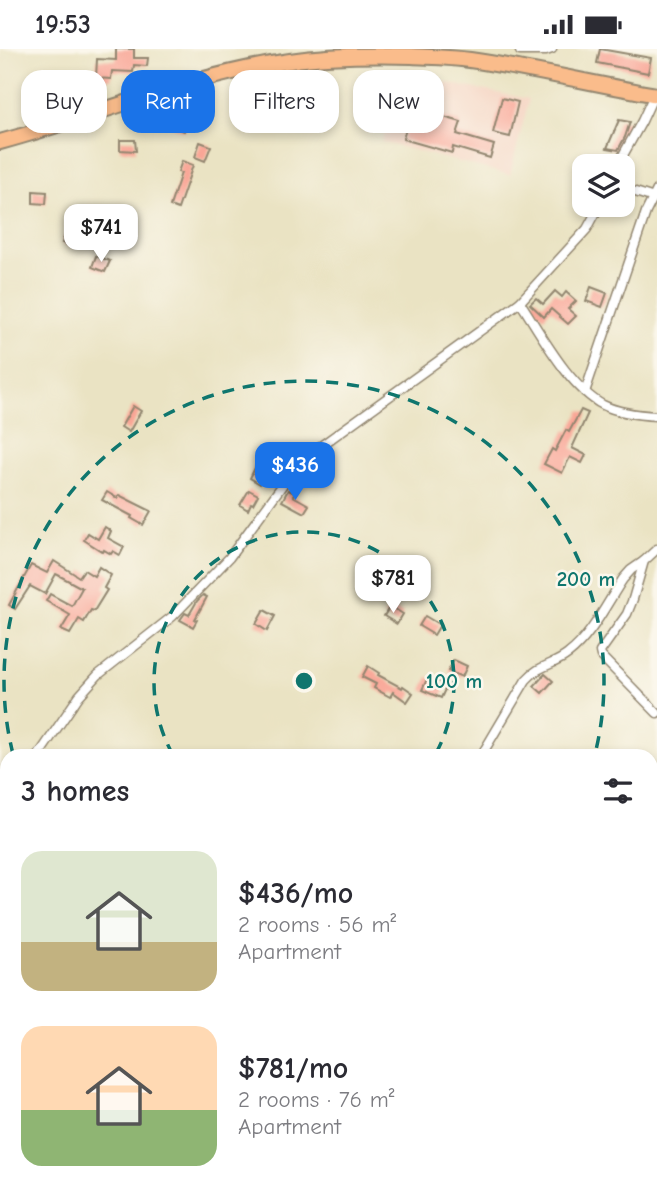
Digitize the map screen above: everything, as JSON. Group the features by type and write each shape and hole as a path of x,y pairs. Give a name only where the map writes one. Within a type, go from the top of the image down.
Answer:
{"highway":[{"path":"0,142 51,129 218,75 291,61 386,52 470,60 656,95"}],"street":[{"path":"517,68 520,50 552,49"},
{"path":"624,154 656,95"},
{"path":"585,392 629,260 655,196 635,191"},
{"path":"43,749 79,696 98,675 173,616 229,558 300,461 520,302 587,229 594,217"},
{"path":"520,302 567,374 585,392 603,405 640,415 657,416"},
{"path":"485,749 526,680 533,672 561,659 583,640 631,570 657,549"},
{"path":"644,561 627,614 600,652 657,713"}],"shaded area":[{"path":"444,83 529,99 510,175 382,142 384,133 444,133"}],"building":[{"path":"116,49 134,49 134,58 148,58 147,66 134,65 133,70 112,71 111,79 107,79 107,70 96,70 97,59 116,60"},
{"path":"600,49 651,58 648,73 597,63"},
{"path":"502,98 518,102 510,137 493,133"},
{"path":"444,117 461,122 457,134 494,145 490,158 453,147 452,153 403,139 405,133 444,133"},
{"path":"619,120 630,122 625,137 618,150 607,148"},
{"path":"120,140 135,140 136,151 120,150"},
{"path":"200,142 211,146 205,161 195,157"},
{"path":"182,161 193,165 178,209 170,206 181,173 178,172"},
{"path":"33,191 47,192 46,204 33,203"},
{"path":"73,214 90,221 87,228 80,225 72,247 62,243"},
{"path":"96,256 110,261 105,272 92,267"},
{"path":"591,287 607,293 602,307 586,301"},
{"path":"555,291 562,297 566,292 576,301 568,309 576,316 568,324 551,309 544,317 530,304 536,298 543,304"},
{"path":"133,406 141,411 129,432 121,427"},
{"path":"581,410 588,413 572,448 586,455 582,463 570,457 562,473 544,464 552,449 555,451 566,430 569,432"},
{"path":"264,449 279,457 260,484 250,478"},
{"path":"249,490 258,495 248,510 240,505"},
{"path":"288,490 309,505 304,513 282,501"},
{"path":"107,492 151,511 143,525 102,500"},
{"path":"105,527 111,531 108,538 124,547 120,555 113,551 111,554 104,550 103,552 84,540 88,533 98,539"},
{"path":"54,561 79,577 84,570 94,576 99,567 111,575 104,588 107,590 94,611 91,610 84,622 79,619 70,634 61,630 70,615 46,601 50,594 72,606 82,588 56,574 45,594 30,586 15,609 9,605 31,565 47,573"},
{"path":"203,595 207,597 193,627 180,620 185,613 189,615"},
{"path":"390,606 403,614 397,624 384,616"},
{"path":"264,610 275,616 267,631 256,624"},
{"path":"425,616 440,625 434,635 419,626"},
{"path":"454,660 467,666 462,677 448,671"},
{"path":"368,666 379,673 378,675 413,693 407,702 393,692 390,697 374,688 376,684 362,677"},
{"path":"545,674 553,681 542,693 534,686"},
{"path":"428,677 447,685 441,698 422,690"}]}
